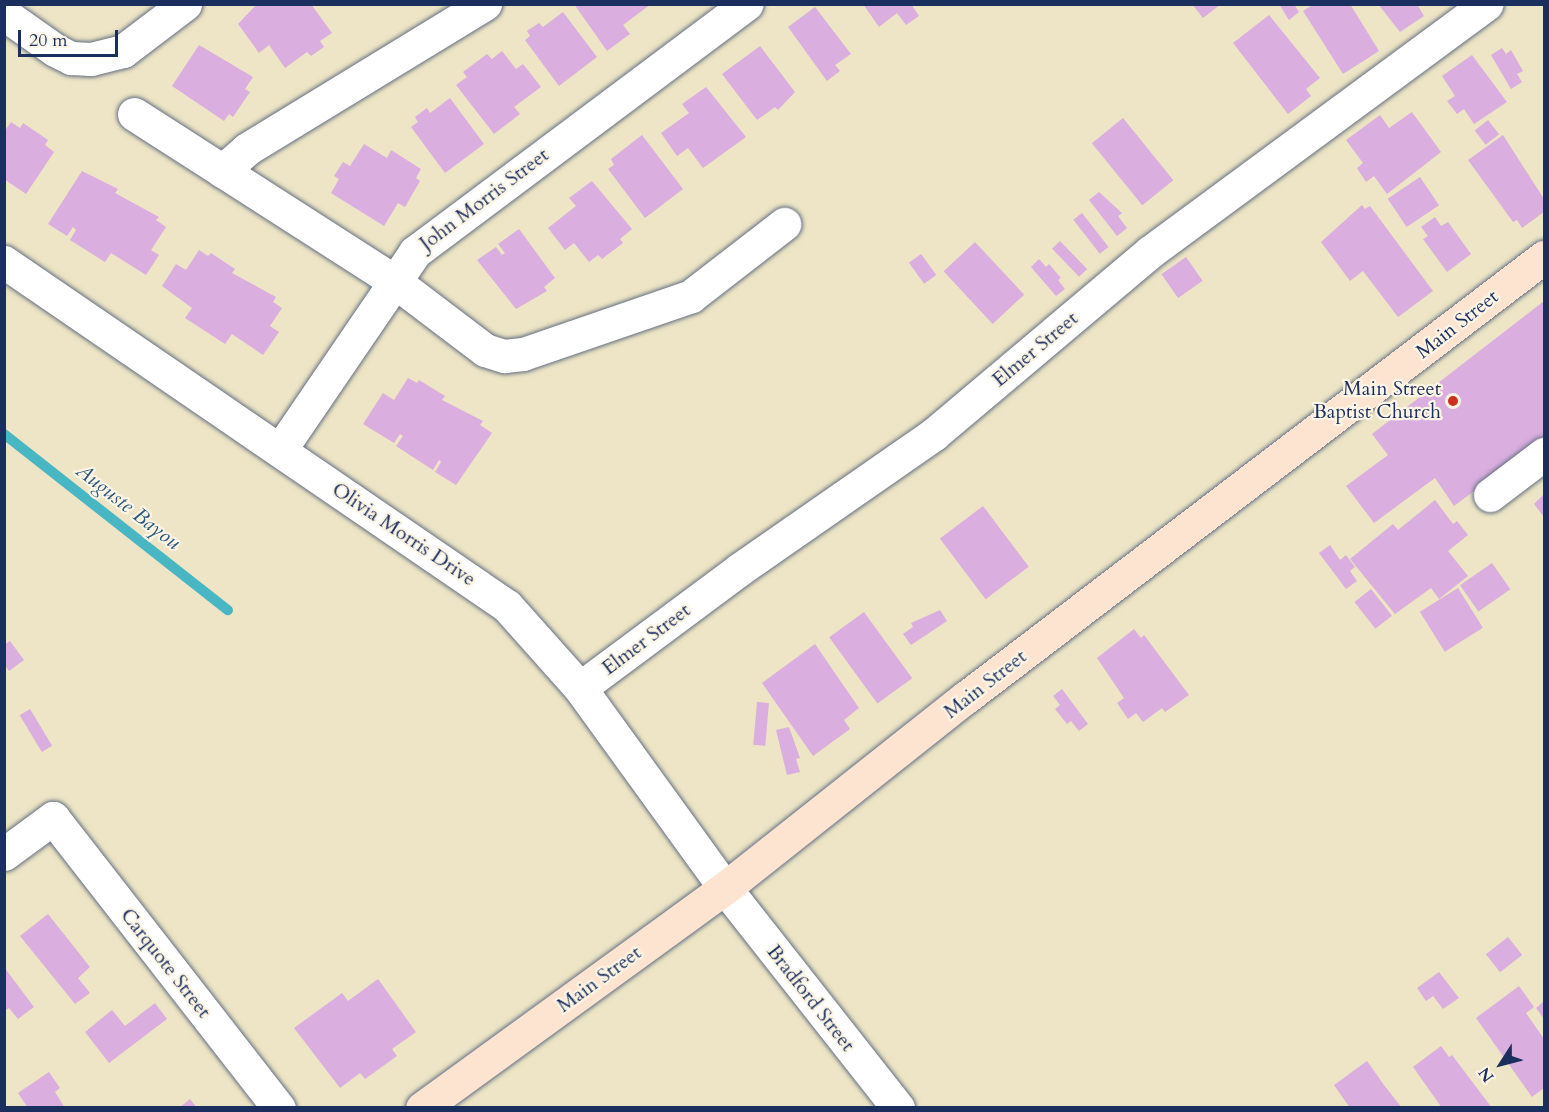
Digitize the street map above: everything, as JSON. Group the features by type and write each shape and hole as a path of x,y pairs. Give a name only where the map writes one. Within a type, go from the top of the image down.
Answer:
{"street":[{"path":"4,14 55,50 71,58 91,59 123,51 185,4"},
{"path":"222,171 247,149 485,4"},
{"name":"John Morris Street","path":"280,450 393,281 415,252 433,235 746,4"},
{"name":"Elmer Street","path":"580,688 740,569 934,434 1150,252 1486,4"},
{"path":"134,114 393,281 485,350 504,356 523,354 691,296 784,224"},
{"name":"Main Street","path":"422,1107 725,888 965,698 1545,256"},
{"name":"Olivia Morris Drive","path":"4,262 507,606 580,688 725,888"},
{"path":"1490,495 1545,454"},
{"name":"Carquote Street","path":"4,854 53,818 279,1107"},
{"name":"Bradford Street","path":"725,888 898,1107"}],"building":[{"path":"257,4 311,4 332,33 320,41 324,47 311,56 307,52 285,68 269,45 259,53 238,24"},
{"path":"574,4 651,4 623,25 630,34 607,51"},
{"path":"863,4 911,4 919,16 906,25 897,13 879,27"},
{"path":"1192,4 1221,4 1203,18"},
{"path":"1279,4 1294,4 1299,12 1289,20"},
{"path":"1314,4 1350,4 1379,51 1343,74 1303,11"},
{"path":"1378,4 1417,4 1424,16 1400,32"},
{"path":"815,7 851,54 835,65 840,71 827,81 788,27"},
{"path":"563,12 597,57 559,86 525,40 530,36 527,31 539,23 543,27"},
{"path":"1269,15 1320,78 1306,89 1311,96 1288,114 1233,43"},
{"path":"199,45 253,77 245,89 250,92 233,117 229,114 224,121 172,86"},
{"path":"760,46 795,92 778,110 775,107 757,120 722,74"},
{"path":"1502,48 1506,54 1511,50 1523,71 1517,74 1522,82 1511,89 1491,55"},
{"path":"502,51 516,69 523,64 541,87 514,107 520,114 494,134 456,85 467,77 463,72 487,54 492,59"},
{"path":"1472,55 1507,102 1474,124 1464,109 1457,114 1447,101 1455,96 1442,76"},
{"path":"706,87 746,137 703,168 688,148 677,156 661,133 689,113 682,104"},
{"path":"450,98 484,144 445,173 411,127 418,122 415,117 427,108 430,113"},
{"path":"1412,112 1441,152 1387,194 1374,176 1366,182 1357,168 1363,163 1346,140 1380,115 1389,128"},
{"path":"1123,118 1173,180 1142,205 1092,143"},
{"path":"1488,120 1499,134 1486,145 1475,130"},
{"path":"11,122 20,128 23,123 48,140 45,145 54,152 26,194 4,179 4,132"},
{"path":"642,135 683,189 645,218 608,169 614,165 611,159"},
{"path":"1503,135 1544,199 1544,212 1522,228 1517,220 1513,222 1468,160"},
{"path":"364,144 387,158 391,150 421,169 416,178 420,181 405,207 398,203 384,226 331,193 339,179 334,176 343,162 350,166"},
{"path":"82,171 118,189 115,193 159,217 156,220 166,227 151,250 159,255 146,275 111,253 105,262 70,240 76,230 73,227 67,236 48,224"},
{"path":"1420,177 1439,205 1407,227 1388,199"},
{"path":"592,181 632,229 620,239 623,243 602,259 598,255 589,262 574,243 565,250 548,228 576,206 569,198"},
{"path":"1099,192 1122,213 1118,216 1127,228 1117,236 1089,200"},
{"path":"1362,205 1365,209 1370,206 1433,291 1398,317 1363,271 1350,281 1321,242"},
{"path":"1082,213 1108,247 1100,254 1073,220"},
{"path":"1435,217 1441,226 1448,222 1471,254 1447,272 1423,239 1428,236 1421,227"},
{"path":"519,229 555,278 544,287 547,291 516,309 477,260 496,247 502,255 505,253 498,244"},
{"path":"1060,241 1087,269 1079,277 1052,249"},
{"path":"975,242 1024,295 993,324 944,271"},
{"path":"199,250 208,256 211,253 235,269 232,273 276,297 273,302 282,308 270,326 279,332 263,355 232,334 225,344 185,318 192,308 162,286 176,264 186,270"},
{"path":"921,254 936,275 924,284 909,263"},
{"path":"1186,257 1203,281 1178,298 1161,274"},
{"path":"1039,259 1046,267 1049,264 1061,278 1058,280 1065,289 1056,296 1031,267"},
{"path":"1544,301 1544,439 1454,506 1435,478 1374,523 1346,486 1388,455 1372,434"},
{"path":"408,378 417,383 419,380 445,396 442,400 483,421 480,425 492,433 456,485 435,472 441,462 439,460 433,470 396,446 403,436 400,434 394,443 363,424 383,393 394,400"},
{"path":"1544,494 1544,517 1534,504"},
{"path":"1435,500 1453,524 1457,521 1468,535 1448,551 1468,576 1439,599 1431,588 1395,614 1350,559 1393,524 1398,530"},
{"path":"983,506 1029,567 986,599 940,538"},
{"path":"1330,545 1340,560 1346,555 1355,567 1350,571 1357,581 1346,589 1319,553"},
{"path":"1492,563 1510,589 1478,612 1460,585"},
{"path":"1458,588 1483,628 1445,652 1420,612"},
{"path":"1371,589 1392,616 1375,629 1354,602"},
{"path":"940,610 947,621 911,645 903,634 913,627 911,623"},
{"path":"864,612 912,678 877,704 829,637"},
{"path":"1134,629 1141,638 1144,635 1189,695 1165,712 1162,708 1143,722 1136,713 1128,719 1117,703 1124,698 1097,658"},
{"path":"10,641 24,660 9,671 4,664 4,645"},
{"path":"815,644 859,708 844,720 850,729 813,756 762,683"},
{"path":"1062,689 1088,724 1079,731 1071,721 1067,724 1055,709 1060,705 1053,696"},
{"path":"757,702 769,703 765,746 753,745"},
{"path":"30,709 52,746 42,752 20,715"},
{"path":"789,727 800,758 796,759 800,772 787,775 776,730"},
{"path":"48,914 90,967 78,978 90,993 75,1004 20,936"},
{"path":"1508,937 1522,955 1500,972 1486,954"},
{"path":"4,967 34,1007 18,1019 9,1008 4,1011"},
{"path":"1439,972 1459,998 1443,1009 1433,996 1426,1001 1417,988"},
{"path":"378,979 416,1032 392,1049 397,1056 365,1079 360,1073 340,1088 294,1028 342,993 348,1001"},
{"path":"1519,986 1534,1007 1526,1013 1544,1039 1544,1088 1532,1097 1476,1018"},
{"path":"1544,1001 1544,1019 1536,1008"},
{"path":"155,1003 167,1019 109,1063 85,1032 112,1010 125,1026"},
{"path":"1441,1046 1449,1057 1452,1055 1492,1108 1442,1108 1413,1067"},
{"path":"1367,1061 1402,1108 1350,1108 1334,1085"},
{"path":"49,1072 60,1088 55,1092 65,1108 28,1108 18,1093"},
{"path":"190,1099 197,1108 179,1108"}],"waterway":[{"name":"Auguste Bayou","path":"4,434 228,610"}],"place":[{"name":"Main Street Baptist Church","path":"1453,401"}]}
